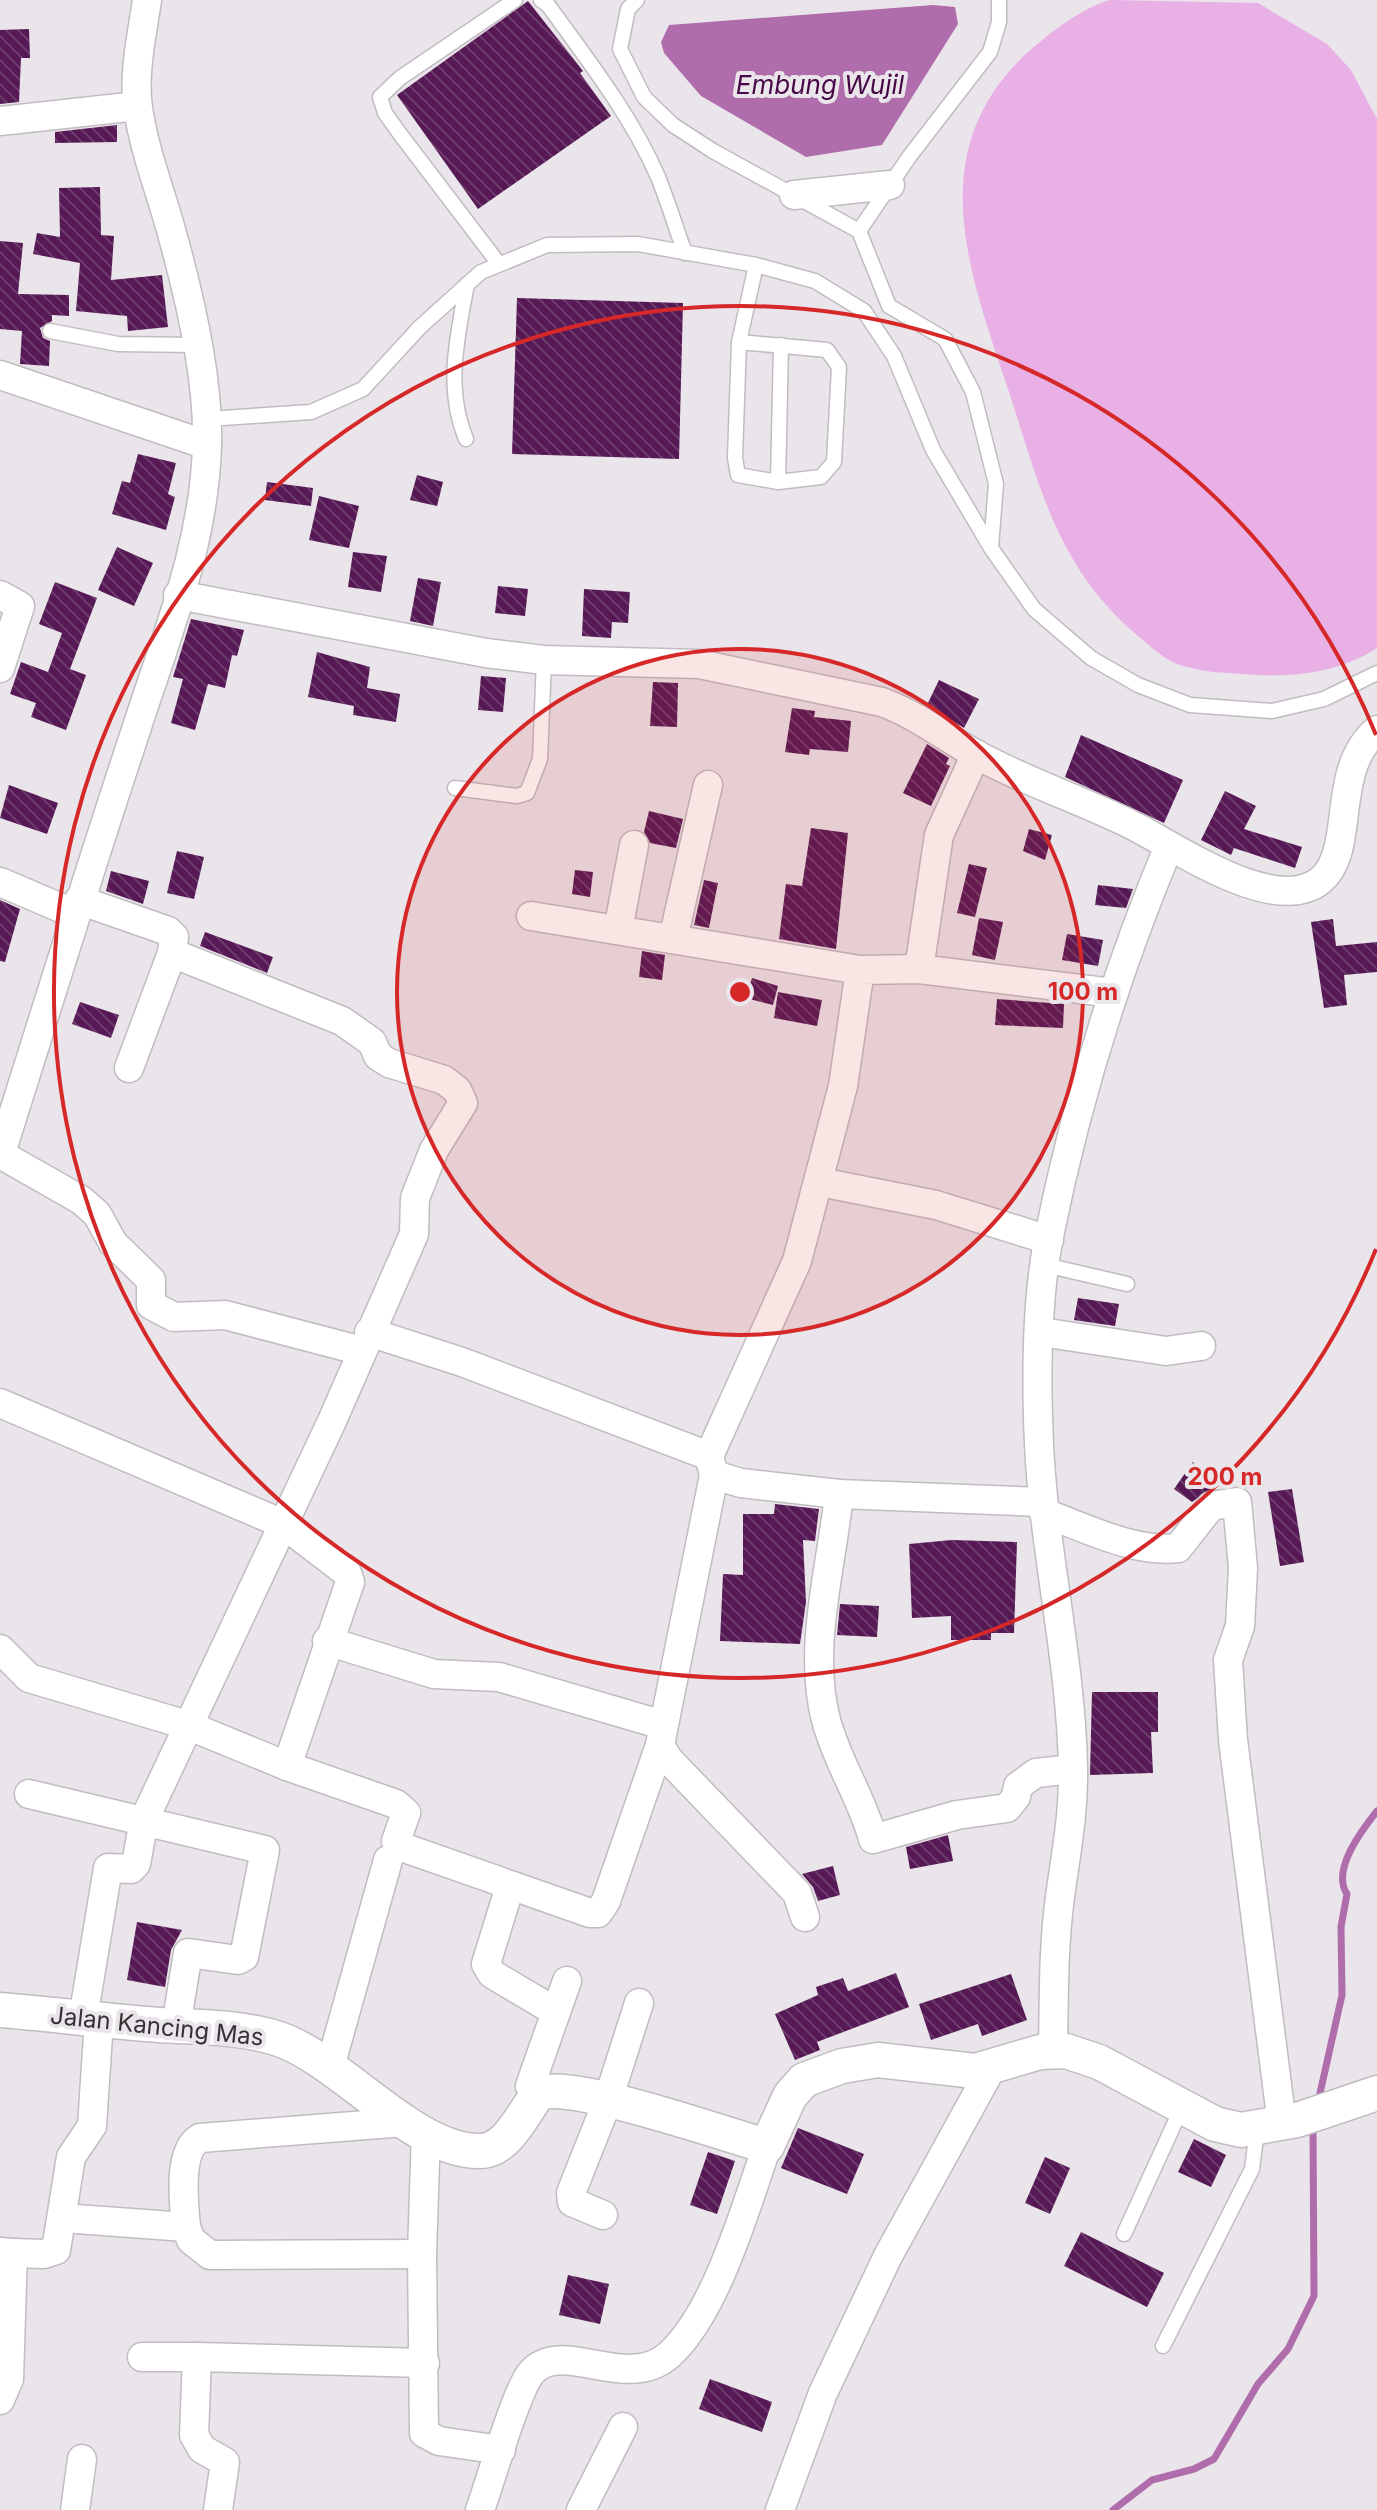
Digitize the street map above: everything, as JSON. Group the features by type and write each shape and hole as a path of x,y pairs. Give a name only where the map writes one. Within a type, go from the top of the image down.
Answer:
{"street":[{"path":"147,0 138,57 137,106 181,269 196,345 207,432 200,519 2,1141 97,1214 113,1243 151,1280 151,1305 174,1317 225,1315 462,1362 712,1465 741,1483 839,1494 1044,1507 1127,1543 1158,1550 1178,1548 1211,1506 1237,1502 1243,1568 1240,1626 1228,1660 1233,1740 1291,2121"},
{"path":"0,121 137,106"},
{"path":"794,195 890,185"},
{"path":"0,375 207,432"},
{"path":"0,595 20,606 0,668"},
{"path":"178,595 414,641 544,660 699,664 823,688 909,712 976,754 1134,826 1213,870 1259,886 1285,891 1306,888 1322,879 1333,861 1350,769 1359,750 1377,730"},
{"path":"919,969 939,835 976,754"},
{"path":"673,939 708,785"},
{"path":"618,930 634,845"},
{"path":"1053,2051 1055,1943 1060,1896 1069,1857 1073,1769 1044,1507 1038,1385 1047,1253 1113,993 1169,846"},
{"path":"0,882 77,907 168,931 174,937 172,953 129,1068"},
{"path":"531,916 860,970 919,969 1113,993"},
{"path":"0,2400 9,2379 7,2253 53,2253 71,2157 92,2126 91,2019 106,1872 109,1867 131,1869 135,1866 144,1820 414,1234 415,1198 434,1150 463,1103 457,1090 444,1080 389,1063 378,1056 372,1042 342,1021 172,953"},
{"path":"0,1649 29,1678 187,1725 287,1766 396,1804 406,1813 396,1844 510,1886 598,1913 606,1901 662,1735 712,1465 797,1261 820,1182 843,1086 860,970"},
{"path":"820,1182 936,1205 1047,1253"},
{"path":"1041,1332 1166,1351 1201,1346"},
{"path":"0,1403 283,1524 347,1573 350,1582 327,1641 287,1766"},
{"path":"839,1494 822,1627 821,1695 832,1740 873,1839 957,1815 1007,1808 1016,1797 1018,1786 1036,1773 1073,1769"},
{"path":"327,1641 434,1674 499,1677 662,1735"},
{"path":"662,1735 668,1759 797,1893 805,1917"},
{"path":"29,1794 262,1847 266,1852 244,1957 238,1960 188,1953 176,2026"},
{"path":"330,2067 388,1860"},
{"path":"510,1886 486,1964 487,1970 556,2012"},
{"path":"567,1981 530,2086 538,2094 560,2090 608,2100 767,2146"},
{"path":"603,2215 570,2199 608,2100 639,2003"},
{"name":"Jalan Kancing Mas","path":"0,2010 276,2038 330,2067 415,2127 478,2152 490,2150 503,2142 538,2094"},
{"path":"480,2510 528,2376 548,2360 639,2370 668,2356 679,2343 718,2282 767,2146 790,2096 813,2075 878,2060 966,2071 1053,2051 1099,2062 1227,2129 1291,2121 1377,2093"},
{"path":"780,2510 823,2393 888,2256 992,2067"},
{"path":"422,2254 210,2255 191,2240 186,2227 187,2155 191,2144 200,2138 415,2127 422,2254 424,2433 439,2441 501,2450"},
{"path":"62,2218 186,2227"},
{"path":"142,2357 425,2363"},
{"path":"197,2357 194,2435 202,2449 225,2462 218,2510"},
{"path":"581,2510 623,2427"},
{"path":"75,2510 82,2459"}],"lane":[{"path":"499,264 385,113 380,97 400,78 515,0"},
{"path":"541,0 548,5 588,60 635,135 658,176 685,253"},
{"path":"637,0 628,9 620,49 644,97 686,134 859,231 889,306 945,339 973,392 996,484 991,548"},
{"path":"859,231 990,52 999,22 999,0"},
{"path":"207,432 311,412 363,389 420,327 481,272 547,245 638,244 756,265 815,281 864,311 894,356 933,450 991,548 1034,609 1091,658 1138,685 1190,705 1272,711 1324,699 1377,673"},
{"path":"739,342 827,350 839,367 834,462 821,477 778,482 738,475 735,458 739,342 756,265"},
{"path":"466,439 455,413 452,382 467,284"},
{"path":"864,311 889,306"},
{"path":"50,331 118,344 196,345"},
{"path":"778,482 781,345"},
{"path":"455,788 517,796 527,793 540,759 544,660"},
{"path":"1047,1253 1127,1284"},
{"path":"1124,2234 1183,2106"},
{"path":"1163,2346 1252,2169 1291,2121"}],"shaded area":[{"path":"1109,0 1258,3 1327,44 1351,70 1377,119 1377,648 1348,663 1303,674 1255,675 1192,668 1171,661 1138,636 1089,583 1071,555 1043,496 981,306 964,217 964,173 974,131 994,91 1028,52 1046,37 1076,16"}],"water":[{"name":"Embung Wujil","path":"933,5 955,7 958,24 882,145 806,157 701,96 664,53 661,42 669,25"}],"building":[{"path":"528,1 583,71 580,73 611,116 478,209 397,95"},
{"path":"29,29 30,58 21,58 19,102 0,104 0,30"},
{"path":"117,125 117,142 55,143 55,132"},
{"path":"100,187 101,235 114,236 111,280 162,275 168,327 128,331 127,316 76,311 80,263 33,254 37,233 60,237 59,188"},
{"path":"0,241 23,243 18,294 69,295 69,316 52,315 52,321 40,328 43,338 50,341 49,366 20,364 22,331 0,329"},
{"path":"517,298 683,303 679,459 512,454"},
{"path":"138,454 176,463 168,494 175,497 166,530 112,514 122,481 130,483"},
{"path":"417,475 443,482 437,506 410,500"},
{"path":"267,482 313,488 311,506 265,500"},
{"path":"319,496 359,506 349,548 309,540"},
{"path":"117,547 153,563 134,606 98,590"},
{"path":"353,552 387,556 381,592 348,587"},
{"path":"418,578 441,582 433,626 410,621"},
{"path":"55,582 97,598 70,669 86,675 66,730 31,717 36,703 10,694 21,662 48,672 62,633 39,624"},
{"path":"498,586 528,589 525,616 495,613"},
{"path":"584,589 630,592 628,623 612,622 611,638 582,636"},
{"path":"191,619 244,630 237,656 232,655 225,688 208,684 195,730 171,723 183,679 173,677"},
{"path":"317,652 370,667 367,688 400,694 396,722 353,715 354,706 308,697"},
{"path":"481,676 506,678 503,712 478,710"},
{"path":"939,680 979,699 964,728 927,705"},
{"path":"653,682 678,683 677,727 650,726"},
{"path":"792,708 815,711 814,717 851,721 848,752 810,749 809,755 785,752"},
{"path":"1081,735 1183,780 1164,823 1065,777"},
{"path":"927,744 949,758 946,764 950,766 931,806 903,793"},
{"path":"9,785 58,803 47,834 0,818"},
{"path":"1225,791 1256,806 1244,829 1302,847 1295,868 1234,848 1231,855 1201,840"},
{"path":"649,811 683,819 676,848 650,843 644,832"},
{"path":"811,828 848,833 836,949 779,939 786,884 802,886"},
{"path":"1029,829 1052,835 1045,860 1023,851"},
{"path":"177,851 204,857 194,899 167,893"},
{"path":"969,864 987,868 975,917 957,913"},
{"path":"575,870 593,872 590,897 572,894"},
{"path":"111,871 149,881 143,904 106,891"},
{"path":"704,880 718,883 709,928 694,925"},
{"path":"1098,885 1133,889 1126,908 1095,905"},
{"path":"0,900 20,909 5,962 0,961"},
{"path":"979,918 1003,922 995,960 972,955"},
{"path":"1333,919 1336,946 1377,942 1377,972 1344,975 1347,1005 1324,1008 1311,922"},
{"path":"205,932 273,957 267,973 200,946"},
{"path":"1067,934 1103,940 1098,966 1062,960"},
{"path":"642,951 665,955 662,980 639,977"},
{"path":"752,978 778,986 773,1005 746,998"},
{"path":"778,992 822,1000 817,1026 774,1018"},
{"path":"997,999 1064,1004 1063,1028 995,1025"},
{"path":"80,1002 119,1015 111,1038 72,1024"},
{"path":"1078,1298 1119,1304 1115,1326 1074,1320"},
{"path":"1193,1462 1220,1482 1192,1502 1174,1489"},
{"path":"1292,1489 1304,1562 1280,1566 1268,1492"},
{"path":"775,1504 819,1509 815,1541 803,1540 806,1602 800,1644 720,1641 723,1574 743,1575 743,1514 774,1514"},
{"path":"952,1540 1017,1542 1014,1633 991,1633 991,1640 951,1640 951,1616 912,1618 909,1544"},
{"path":"840,1604 879,1606 877,1637 837,1635"},
{"path":"1092,1692 1158,1692 1158,1732 1151,1732 1153,1773 1090,1775"},
{"path":"948,1835 953,1861 910,1869 906,1847"},
{"path":"833,1866 840,1895 818,1901 813,1887 802,1874"},
{"path":"137,1922 182,1930 171,1950 165,1987 127,1980"},
{"path":"896,1973 909,2007 817,2042 820,2050 795,2060 775,2014 818,1995 816,1987 843,1978 848,1991"},
{"path":"1011,1974 1027,2020 982,2036 978,2024 931,2040 919,2004"},
{"path":"798,2128 864,2154 847,2194 781,2168"},
{"path":"1194,2139 1226,2155 1211,2187 1178,2172"},
{"path":"708,2152 735,2161 717,2214 690,2205"},
{"path":"1045,2157 1070,2168 1050,2214 1025,2203"},
{"path":"1081,2232 1164,2273 1147,2307 1064,2266"},
{"path":"568,2275 609,2284 600,2324 559,2315"},
{"path":"710,2379 772,2402 762,2432 699,2409"}],"waterway":[{"path":"1318,2102 1342,1995 1341,1927 1347,1894 1343,1874 1350,1851 1377,1811"},
{"path":"1113,2510 1152,2480 1194,2469 1214,2459 1258,2384 1288,2349 1314,2296 1313,2125"}]}
